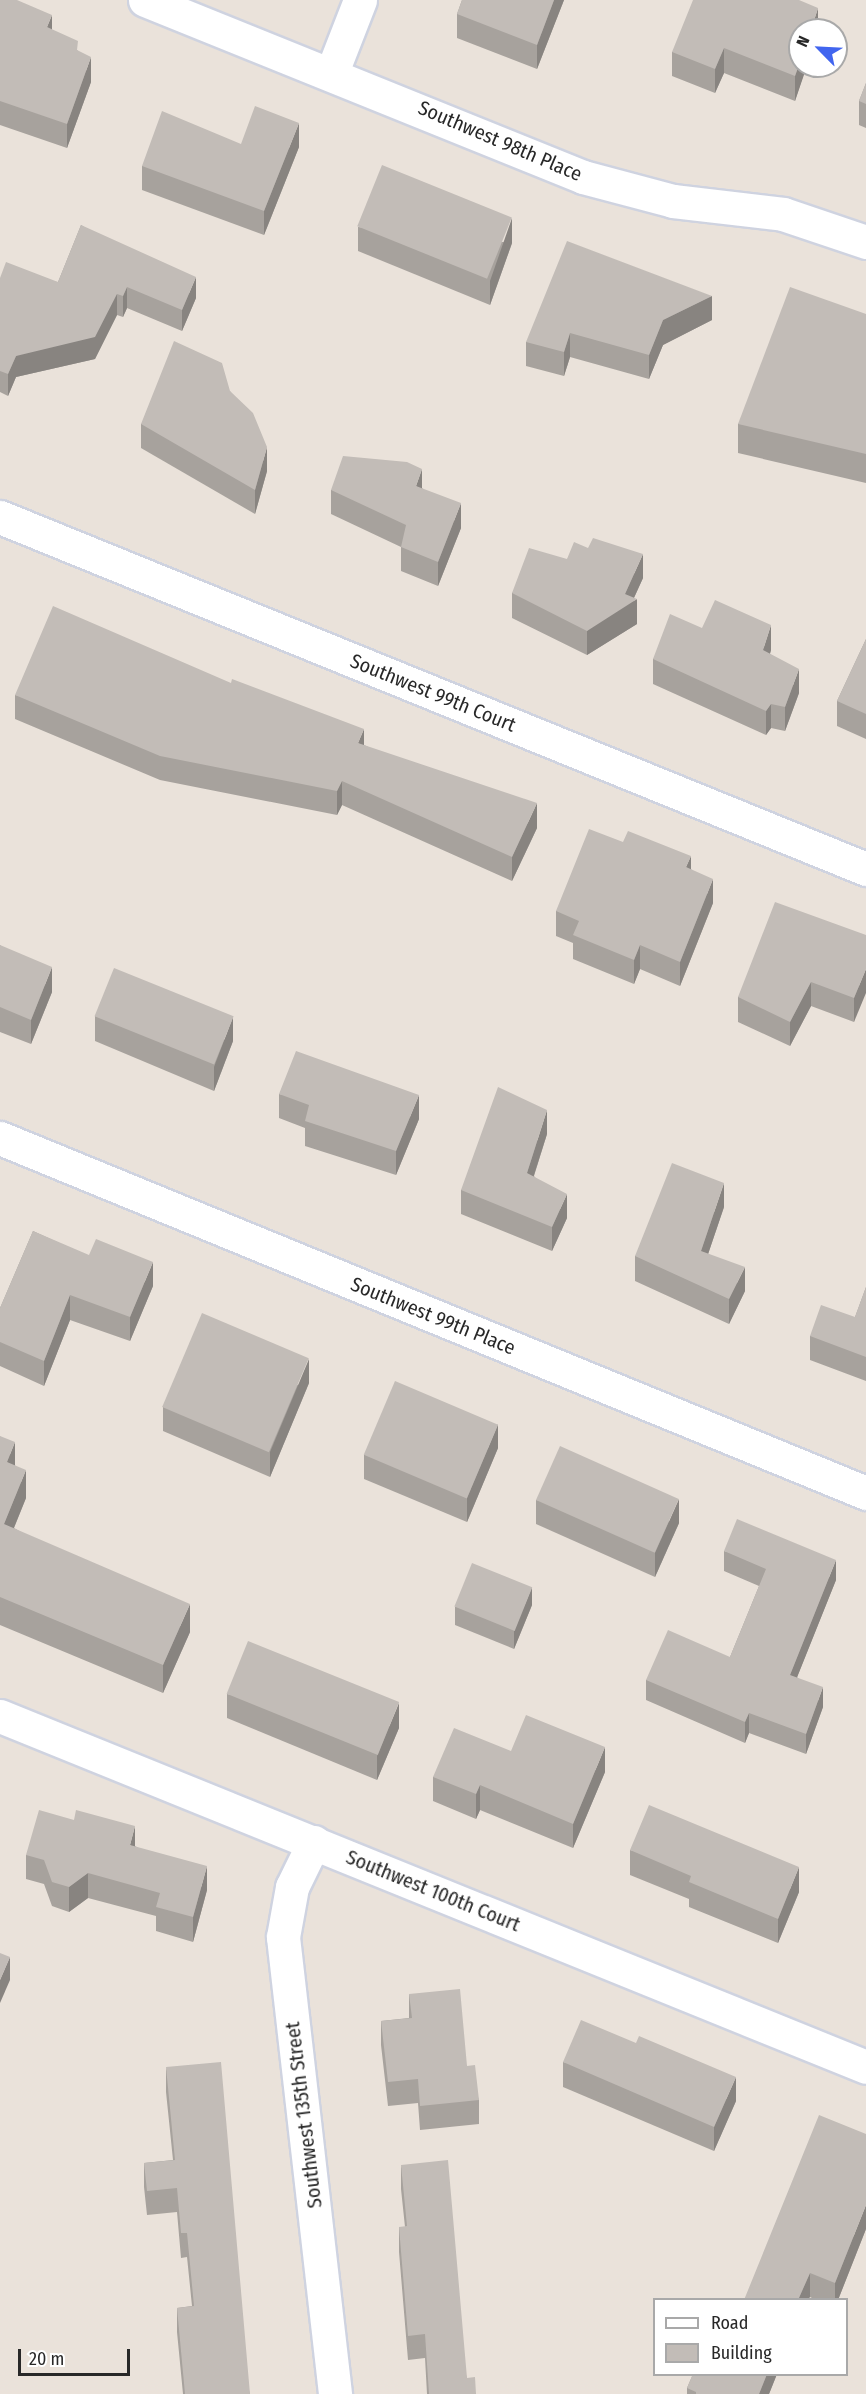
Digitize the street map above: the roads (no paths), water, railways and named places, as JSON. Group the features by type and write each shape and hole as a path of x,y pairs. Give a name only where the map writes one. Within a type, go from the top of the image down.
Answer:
{"street":[{"name":"Southwest 98th Place","path":"145,0 332,72 627,191 783,214 866,242"},
{"path":"332,72 360,0"},
{"name":"Southwest 99th Court","path":"0,517 866,869"},
{"name":"Southwest 99th Place","path":"0,1138 866,1493"},
{"name":"Southwest 100th Court","path":"0,1716 866,2067"},
{"name":"Southwest 135th Street","path":"314,1842 292,1887 283,1937 335,2394"}]}
